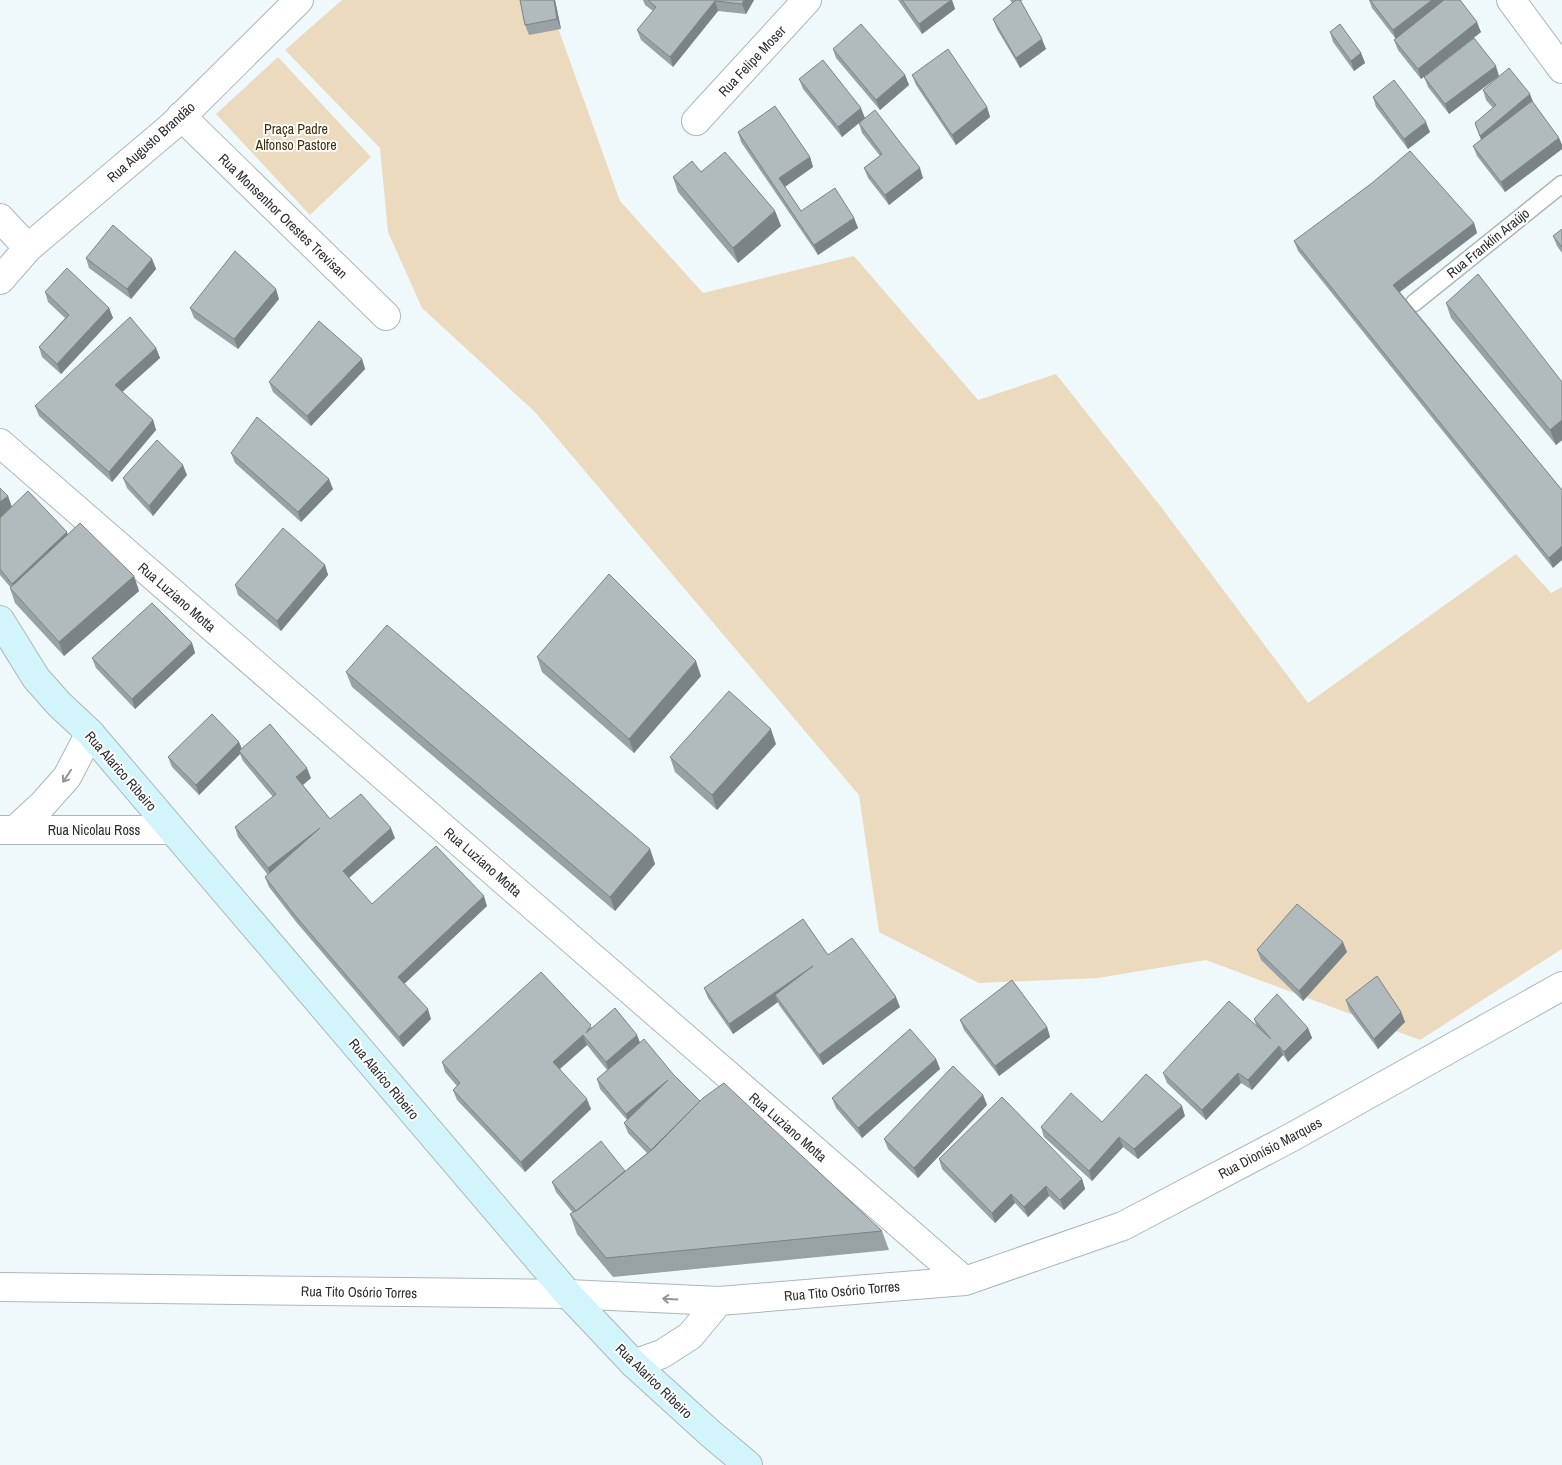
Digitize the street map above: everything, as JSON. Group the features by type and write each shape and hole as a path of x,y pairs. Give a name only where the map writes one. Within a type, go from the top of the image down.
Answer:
{"main road":[{"name":"Rua Alarico Ribeiro","path":"0,620 36,678 59,704 90,733 568,1294 634,1364 748,1465"},
{"name":"Rua Alarico Ribeiro","path":"0,657 36,678"}],"street":[{"name":"Rua Augusto Brandão","path":"0,280 28,248 172,126 299,0"},
{"name":"Rua Felipe Moser","path":"696,121 807,0"},
{"path":"1511,0 1562,69"},
{"name":"Rua Monsenhor Orestes Trevisan","path":"181,116 386,316"},
{"path":"0,218 28,248"},
{"name":"Rua Luziano Motta","path":"0,443 965,1281"},
{"name":"Rua Nicolau Ross","path":"8,830 43,804 68,777 90,733"},
{"name":"Rua Nicolau Ross","path":"8,830 172,830"},
{"name":"Rua Dionísio Marques","path":"965,1281 1123,1226 1292,1137 1562,986"},
{"name":"Rua Tito Osório Torres","path":"0,1288 568,1294 719,1301 965,1281"},
{"path":"634,1364 662,1354 690,1336 719,1301"}],"lane":[{"name":"Rua Franklin Araújo","path":"1414,303 1562,184"}],"green space":[{"path":"342,0 539,0 557,25 620,201 703,293 854,256 978,400 1056,374 1161,507 1308,703 1516,554 1551,593 1562,587 1562,949 1420,1040 1206,960 1098,978 979,983 879,932 859,795 535,412 422,308 388,232 380,148 285,50"},
{"name":"Praça Padre Alfonso Pastore","path":"278,57 371,157 310,215 216,114"}],"building":[{"path":"520,0 554,0 557,19 525,25"},
{"path":"648,0 744,0 742,4 715,1 670,57 637,30 656,7"},
{"path":"902,0 951,0 919,24"},
{"path":"1016,0 1020,0 1042,39 1016,58 993,19"},
{"path":"1370,0 1432,0 1393,30"},
{"path":"1444,0 1460,0 1477,22 1418,69 1394,40"},
{"path":"861,24 905,75 876,100 833,49"},
{"path":"1340,24 1361,53 1351,61 1330,32"},
{"path":"1474,38 1496,66 1445,104 1424,77"},
{"path":"948,49 987,107 952,135 912,75"},
{"path":"823,60 861,108 838,127 799,79"},
{"path":"1509,68 1530,94 1480,136 1475,123 1496,105 1483,90"},
{"path":"1394,80 1426,122 1404,139 1373,97"},
{"path":"1532,101 1559,138 1501,182 1473,146"},
{"path":"775,106 810,157 779,178 801,211 835,188 854,218 814,245 738,132"},
{"path":"875,110 920,168 885,195 864,168 882,154 859,123"},
{"path":"1410,151 1474,223 1393,285 1562,490 1562,546 1549,558 1294,241 1372,183"},
{"path":"725,152 775,211 733,248 673,177 692,161 701,172"},
{"path":"113,225 152,259 127,289 86,258"},
{"path":"1562,229 1562,247 1553,236"},
{"path":"235,251 276,289 234,339 190,308"},
{"path":"67,268 109,308 57,364 39,347 69,315 45,292"},
{"path":"1478,274 1562,382 1562,420 1550,430 1446,303"},
{"path":"130,317 156,348 115,385 153,420 109,472 35,406"},
{"path":"319,321 362,359 307,416 269,382"},
{"path":"257,417 329,479 298,512 231,453"},
{"path":"157,440 183,465 149,506 123,478"},
{"path":"0,488 8,496 0,502"},
{"path":"28,491 67,532 12,584 0,569 0,518"},
{"path":"80,523 134,576 59,642 10,588"},
{"path":"283,528 325,565 277,621 235,585"},
{"path":"609,574 696,661 629,739 537,657"},
{"path":"152,603 192,643 132,699 92,658"},
{"path":"387,625 650,849 610,897 346,672"},
{"path":"729,691 771,729 712,795 670,757"},
{"path":"212,714 239,742 196,785 168,757"},
{"path":"270,724 307,768 296,777 330,819 361,794 391,828 343,871 372,904 436,846 484,896 398,977 428,1009 399,1037 293,913 265,877 320,828 268,868 235,827 276,794 239,751"},
{"path":"1297,904 1343,942 1299,991 1257,950"},
{"path":"803,919 828,955 852,938 896,997 819,1055 775,995 813,966 729,1024 704,988"},
{"path":"541,972 591,1025 586,1033 615,1008 637,1035 606,1062 583,1035 553,1062 587,1099 521,1162 453,1090 460,1083 442,1062"},
{"path":"1377,976 1401,1012 1374,1039 1346,1000"},
{"path":"1012,980 1047,1027 995,1066 960,1020"},
{"path":"1277,994 1308,1028 1284,1052 1279,1046 1248,1080 1238,1073 1202,1110 1163,1073 1229,1001 1271,1039 1254,1019"},
{"path":"910,1029 936,1059 858,1128 832,1098"},
{"path":"644,1039 673,1074 700,1101 651,1150 624,1123 668,1080 626,1114 597,1079"},
{"path":"953,1066 983,1095 914,1168 884,1139"},
{"path":"1146,1074 1182,1106 1134,1149 1119,1137 1089,1171 1041,1127 1071,1093 1102,1122"},
{"path":"724,1083 882,1231 606,1258 570,1214 579,1209 654,1148 703,1098"},
{"path":"1002,1097 1082,1179 1060,1200 1046,1186 1024,1207 1011,1194 992,1213 939,1159"},
{"path":"601,1141 625,1171 576,1211 552,1182"}]}
